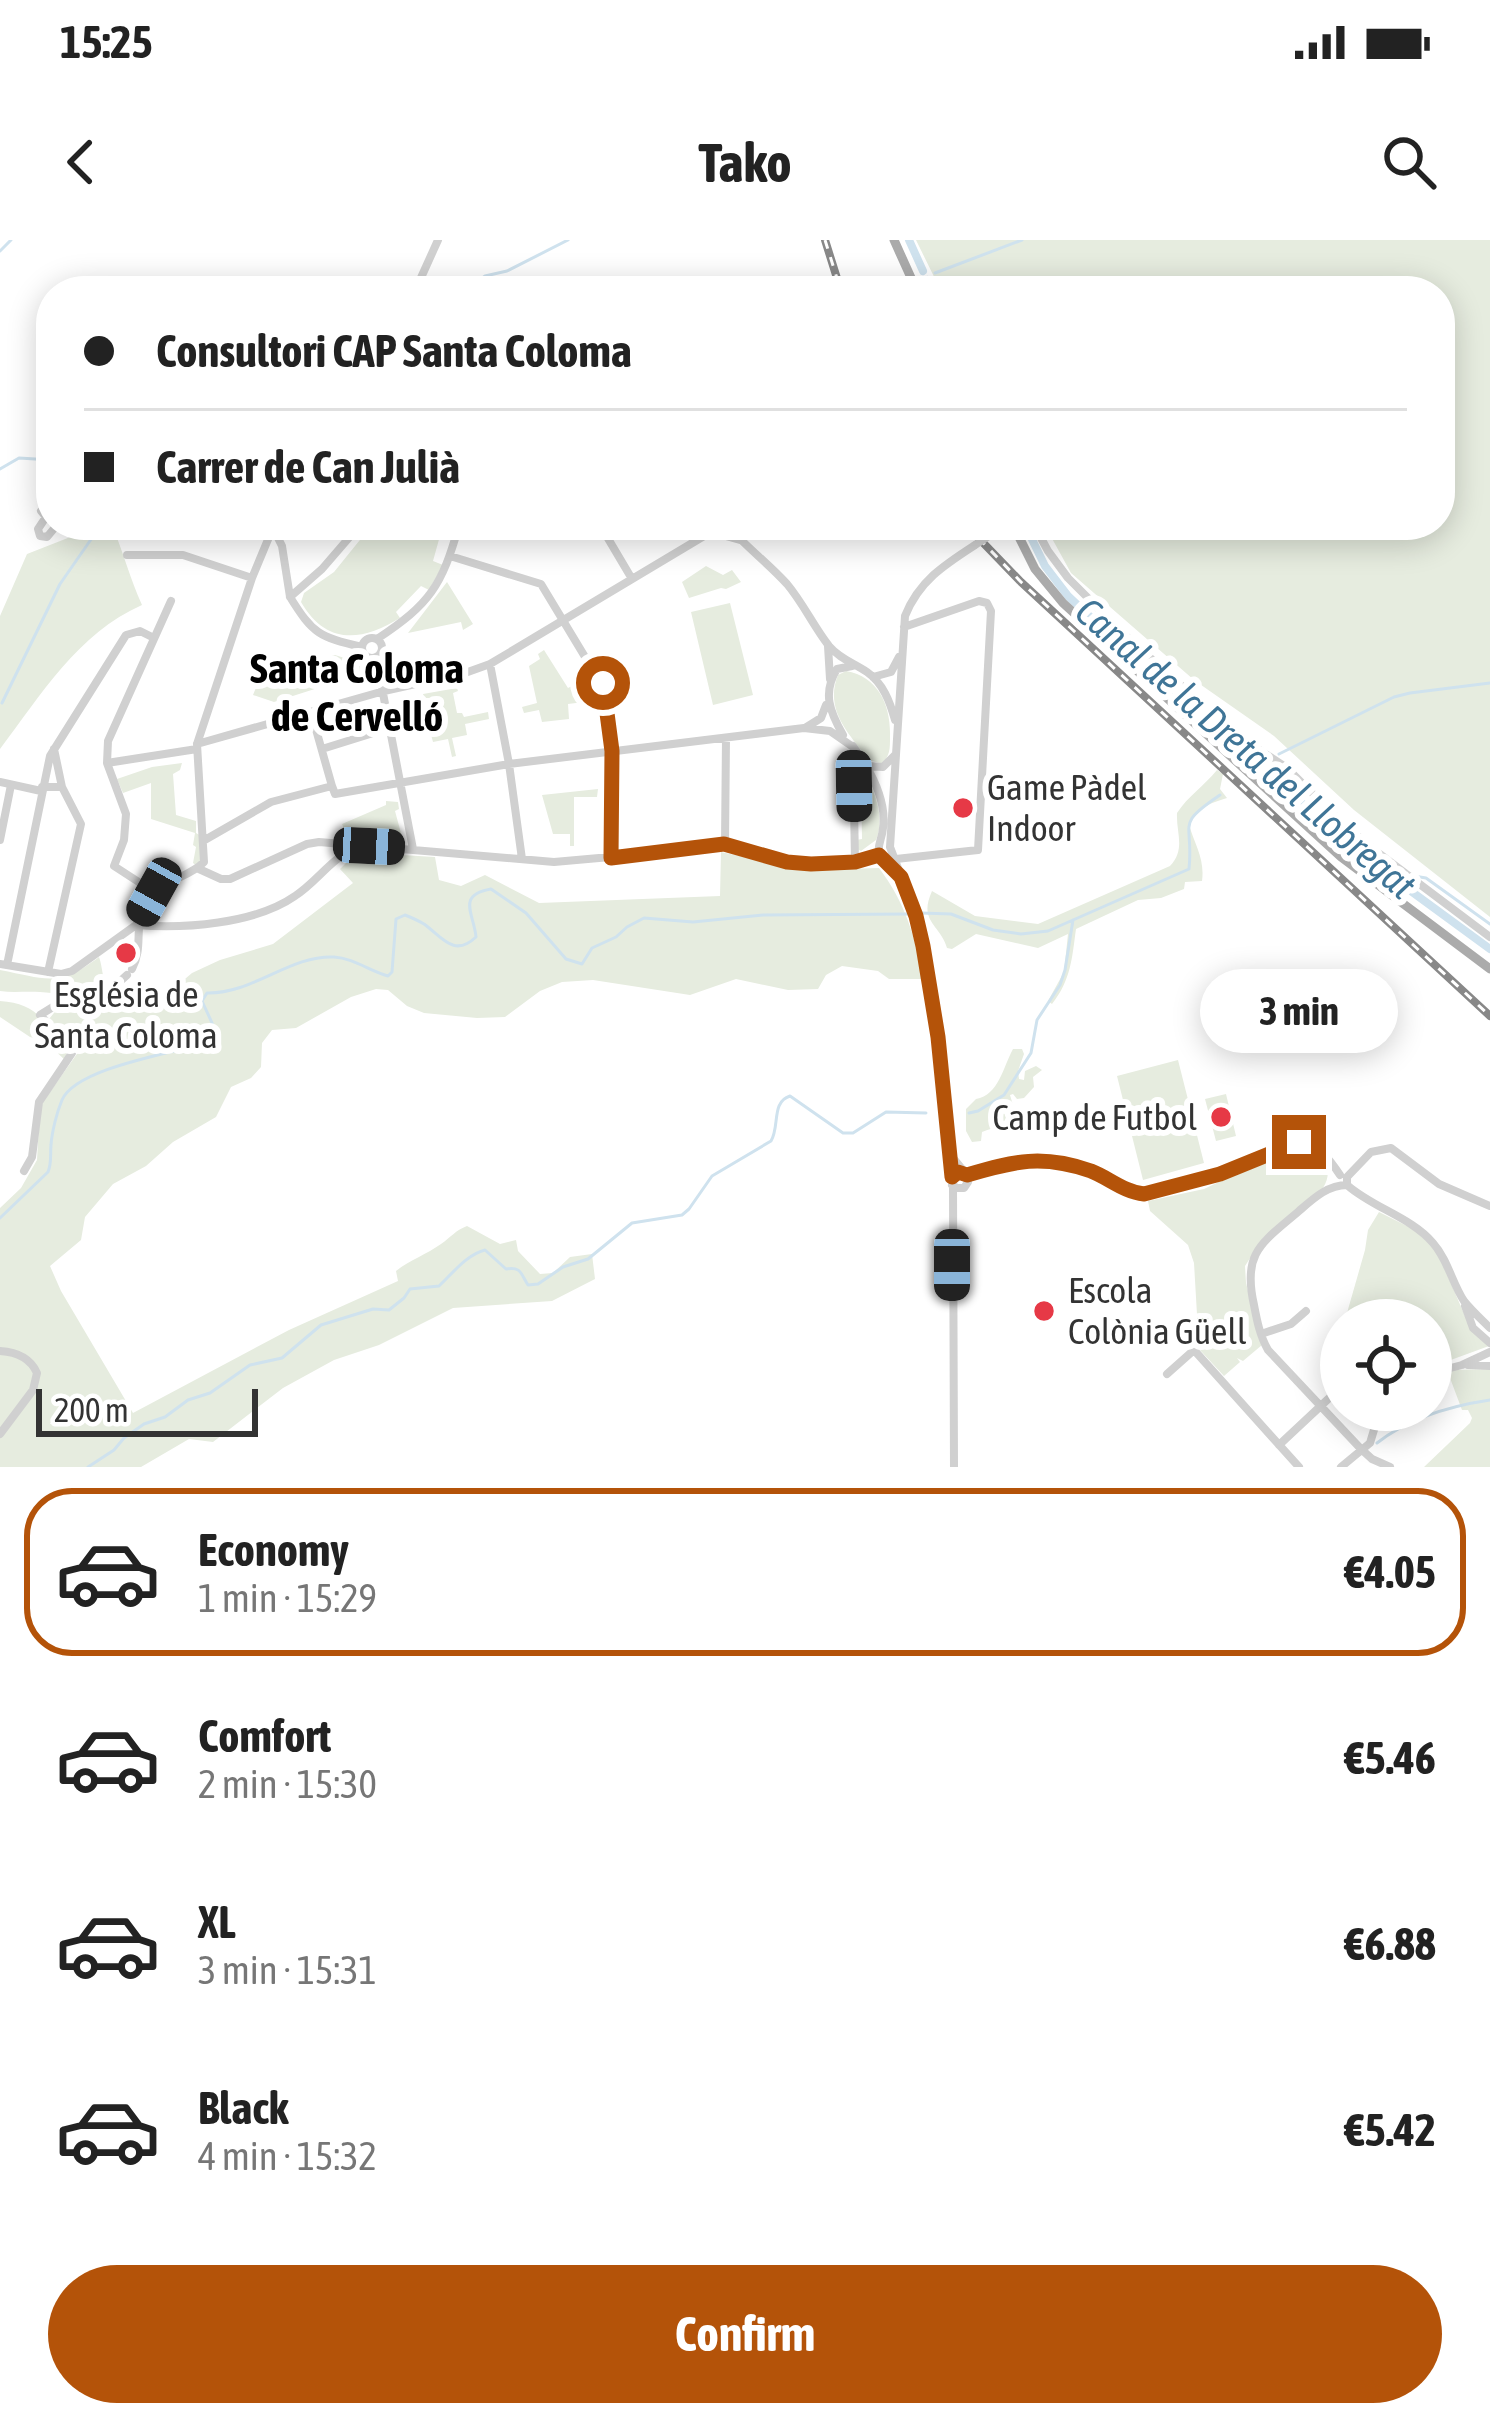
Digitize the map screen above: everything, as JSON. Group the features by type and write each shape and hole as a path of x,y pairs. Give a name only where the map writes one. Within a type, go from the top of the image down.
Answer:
{"main road":[{"path":"894,240 910,276"},
{"path":"1018,540 1058,598 1341,856 1490,969"}],"street":[{"path":"422,276 438,240"},
{"path":"154,638 140,631 126,635 54,748 3,964 61,974 72,971 136,926 154,892 204,862 197,748 267,540"},
{"path":"279,540 290,597 303,619 321,635 362,646"},
{"path":"290,597 347,540"},
{"path":"362,646 427,601 445,572 455,540"},
{"path":"609,540 632,579"},
{"path":"107,763 197,748 384,691 465,674 490,664 697,540"},
{"path":"315,726 335,794 509,764 814,725 828,698 831,665 827,644 784,581 740,540"},
{"path":"887,854 903,628 912,598 943,566 984,540"},
{"path":"1042,540 1068,578 1238,736 1287,768 1343,824 1490,937"},
{"path":"128,554 183,555 252,578"},
{"path":"450,556 540,583 603,683 612,751 611,858"},
{"path":"154,892 114,866 124,840 126,814 107,763 108,741 171,601"},
{"path":"195,871 224,880 237,877 307,844 554,862 724,844 787,862 855,862 887,854 978,850 991,611 987,603 973,603 903,628"},
{"path":"376,657 382,650 377,639"},
{"path":"827,644 873,677 887,697 897,727"},
{"path":"362,646 366,656 376,657"},
{"path":"873,677 891,672 901,650"},
{"path":"376,657 413,849"},
{"path":"490,664 522,859"},
{"path":"830,682 837,669 852,666"},
{"path":"828,698 836,722 866,766 883,814 879,844 886,843 918,922 956,1184"},
{"path":"804,728 830,731 853,747"},
{"path":"322,749 370,734"},
{"path":"724,844 726,738"},
{"path":"853,747 855,862"},
{"path":"48,972 81,824 62,787 54,748"},
{"path":"866,766 883,767 896,754"},
{"path":"0,782 41,789 62,787"},
{"path":"0,840 11,784"},
{"path":"203,841 271,802 332,786"},
{"path":"136,926 247,918 294,898 341,849"},
{"path":"24,1171 32,1157 39,1102 72,1053 40,1015 61,1002 84,1000 116,985 130,972 139,951 136,926"},
{"path":"954,1467 956,1173 1034,1159 1087,1170 1144,1194 1220,1174 1303,1142 1326,1156 1343,1181 1423,1232 1449,1265 1473,1328 1490,1348 1452,1367"},
{"path":"1320,1405 1262,1341 1248,1273 1265,1241 1319,1194 1343,1181 1371,1151 1391,1148 1439,1184 1490,1206"},
{"path":"949,1152 968,1182 956,1184"},
{"path":"1463,1299 1490,1328"},
{"path":"1264,1334 1292,1324 1306,1311"},
{"path":"1167,1374 1194,1350 1299,1467"},
{"path":"0,1351 25,1358 37,1378 0,1434"},
{"path":"1462,1364 1490,1366"},
{"path":"1279,1445 1320,1407"},
{"path":"1344,1431 1372,1459 1390,1467"},
{"path":"1341,1467 1370,1443 1374,1431"}],"shaded area":[{"path":"916,240 1490,240 1490,917 1354,810 1274,736 1194,680 1071,573 1053,540 1455,540 1455,276 934,276"},
{"path":"63,540 118,540 142,605 80,649 0,749 0,616 27,554"},
{"path":"360,540 439,540 433,561 443,565 429,590 421,586 396,612 400,618 372,632 333,632 301,602 304,593 334,572"},
{"path":"706,566 723,575 732,570 741,582 689,598 682,582"},
{"path":"447,582 473,624 463,630 461,622 408,633"},
{"path":"730,603 753,695 713,705 691,612"},
{"path":"544,650 568,688 584,680 591,692 584,695 584,702 568,704 569,719 542,722 539,710 524,713 522,707 537,703 529,666"},
{"path":"335,655 357,662 368,678 366,685 346,679 274,702 253,695 268,658 304,668"},
{"path":"846,671 867,679 885,704 890,745 882,764 869,760 836,710 834,688 838,675"},
{"path":"457,688 453,693 457,713 464,717 488,712 489,719 465,724 467,735 452,738 456,756 452,757 448,739 433,742 430,731 406,736 405,729 428,724 432,718 429,698 423,694"},
{"path":"857,760 872,788 880,819 876,840 861,851 856,840 862,839"},
{"path":"182,763 173,774 176,815 196,821 202,859 197,866 193,863 195,833 151,819 151,783 123,793 117,779"},
{"path":"1217,770 1223,774 1220,789 1227,798 1205,807 1189,825 1201,859 1202,881 1185,882 1184,889 1138,900 1076,929 1067,977 1052,1004 1048,1001 1064,972 1068,934 1038,948 976,934 947,948 927,910 932,891 975,916 1038,924 1170,866 1179,847 1177,813"},
{"path":"598,789 597,797 574,797 574,846 570,846 570,834 553,834 542,795"},
{"path":"386,801 398,802 395,811 402,837 346,834 342,824"},
{"path":"721,852 805,870 879,868 908,920 924,979 889,979 878,971 842,966 826,975 818,989 788,990 736,979 690,995 593,980 562,982 540,991 505,1017 477,1018 424,1013 388,990 351,997 296,1028 272,1030 262,1043 261,1067 251,1078 231,1087 216,1117 113,1184 85,1217 81,1240 50,1266 133,1413 289,1330 398,1281 396,1271 467,1226 500,1244 516,1240 518,1251 540,1274 553,1273 570,1257 592,1254 595,1279 552,1301 453,1308 379,1345 334,1360 283,1388 213,1442 189,1439 141,1467 0,1467 0,1208 21,1188 37,1160 40,1106 79,1051 49,1019 58,1008 105,999 128,987 134,1000 129,1012 153,1006 192,973 273,944 353,883 340,869 352,857 435,857 439,880 461,886 485,875 539,903 720,896"},
{"path":"99,957 108,988 97,992 74,996 0,991 0,970 62,977"},
{"path":"0,1001 40,1016 67,1051 65,1060 38,1035 30,1037 0,1017"},
{"path":"1013,1049 1022,1049 1024,1054 1019,1079 1024,1080 1025,1071 1036,1066 1042,1070 1033,1077 1034,1087 1024,1098 1010,1095 1015,1112 1009,1121 982,1132 981,1141 972,1142 966,1131 966,1109 995,1086"},
{"path":"1178,1060 1204,1163 1143,1180 1117,1076"},
{"name":"Camp de Futbol","path":"1226,1094 1236,1136 1216,1141 1205,1099"},
{"path":"1295,1146 1323,1159 1327,1180 1263,1238 1245,1266 1262,1345 1243,1361 1237,1358 1240,1362 1224,1376 1199,1349 1194,1263 1188,1245 1150,1211 1148,1201 1204,1189"},
{"path":"1379,1212 1415,1230 1437,1251 1471,1330 1489,1346 1452,1360 1452,1299 1351,1299 1368,1230"},
{"path":"1490,1369 1490,1467 1424,1467 1472,1418 1468,1410 1462,1410 1452,1370"}],"waterway":[{"path":"0,251 11,240"},
{"path":"485,276 507,271 568,240"},
{"name":"Canal de la Dreta del Llobregat","path":"909,240 923,271"},
{"path":"935,273 1022,240"},
{"path":"0,469 19,458 36,459"},
{"path":"2,703 60,584 91,540"},
{"name":"Canal de la Dreta del Llobregat","path":"1032,540 1068,596 1119,644 1363,856 1490,949"},
{"path":"1279,754 1394,697 1490,683"},
{"name":"Canal de la Dreta del Llobregat","path":"1253,768 1263,760"},
{"path":"921,913 951,914 993,930 1021,934 1048,931 1189,869 1191,819 1220,795"},
{"path":"1399,884 1414,876 1426,878 1490,924"},
{"path":"0,1218 48,1172 57,1116 72,1088 108,1069 216,1040 202,1001 207,993 240,988 318,958 341,958 388,976 396,919 405,915 461,946 476,937 470,901 491,889 526,913 566,959 582,964 592,948 644,918 693,922 763,915 909,914"},
{"path":"969,1113 1004,1095 1031,1053 1037,1020 1065,970 1073,920"},
{"path":"88,1467 144,1424 210,1393 250,1365 282,1358 321,1325 373,1309 389,1310 410,1289 439,1286 478,1252 485,1250 506,1269 518,1270 528,1285 538,1284 563,1267 588,1259 632,1223 682,1215 712,1176 771,1141 780,1103 790,1096 843,1133 853,1133 886,1112 926,1113"},
{"path":"1377,1443 1430,1414 1490,1400"}],"railway":[{"path":"825,240 836,276"},
{"path":"980,540 1490,1016"}],"place":[{"name":"Game Pàdel Indoor","path":"963,808"},
{"name":"Església de Santa Coloma","path":"126,953"},
{"name":"Camp de Futbol","path":"1221,1117"},
{"name":"Escola Colònia Güell","path":"1044,1311"}],"district":[{"name":"Santa Coloma de Cervelló","path":"357,692"}],"route":[{"path":"603,683 612,751 611,858 724,844 811,864 841,864 879,855 901,877 926,960 952,1177 1034,1159 1097,1173 1144,1194 1220,1174 1299,1142"}]}
